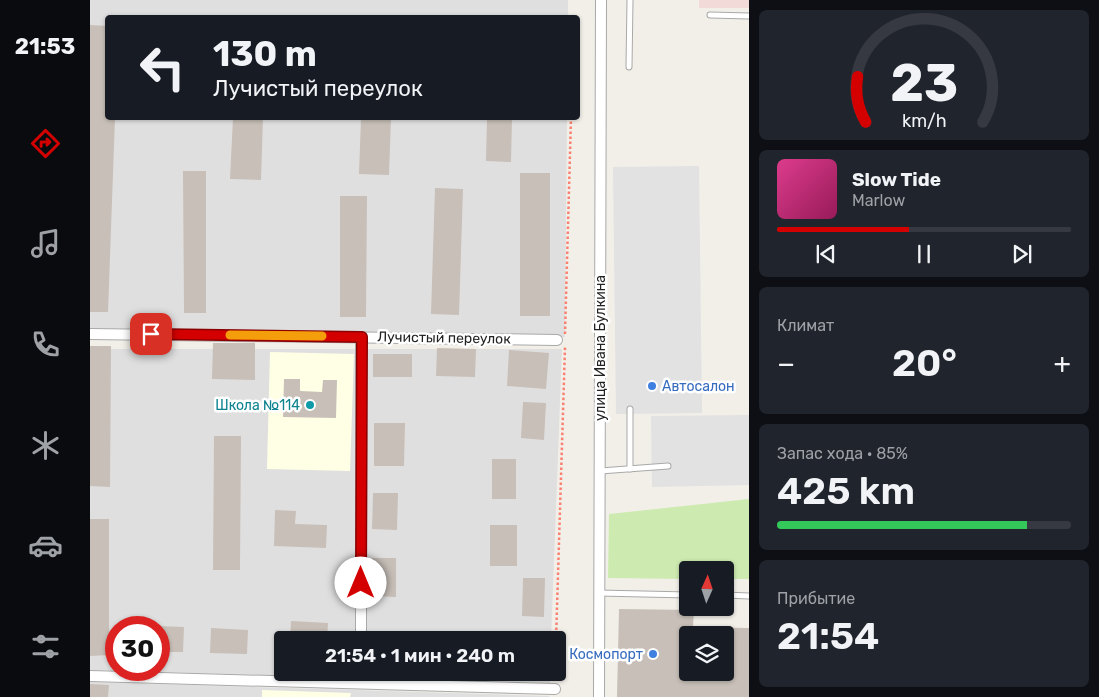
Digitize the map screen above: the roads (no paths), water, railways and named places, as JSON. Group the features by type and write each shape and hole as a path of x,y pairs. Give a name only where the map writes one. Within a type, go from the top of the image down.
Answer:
{"street":[{"name":"улица Ивана Булкина","path":"599,697 600,0"},
{"name":"Лучистый переулок","path":"90,334 557,340"},
{"path":"361,631 362,337"},
{"path":"90,676 274,677"},
{"path":"426,681 555,689"}],"lane":[{"path":"629,67 630,0"},
{"path":"710,15 749,16"},
{"path":"630,409 630,469"},
{"path":"600,471 668,466"},
{"path":"599,593 679,595"},
{"path":"734,596 749,596"}],"place":[{"name":"Автосалон","path":"652,386"},
{"name":"Школа №114","path":"310,405"},
{"name":"Космопорт","path":"653,654"}]}
